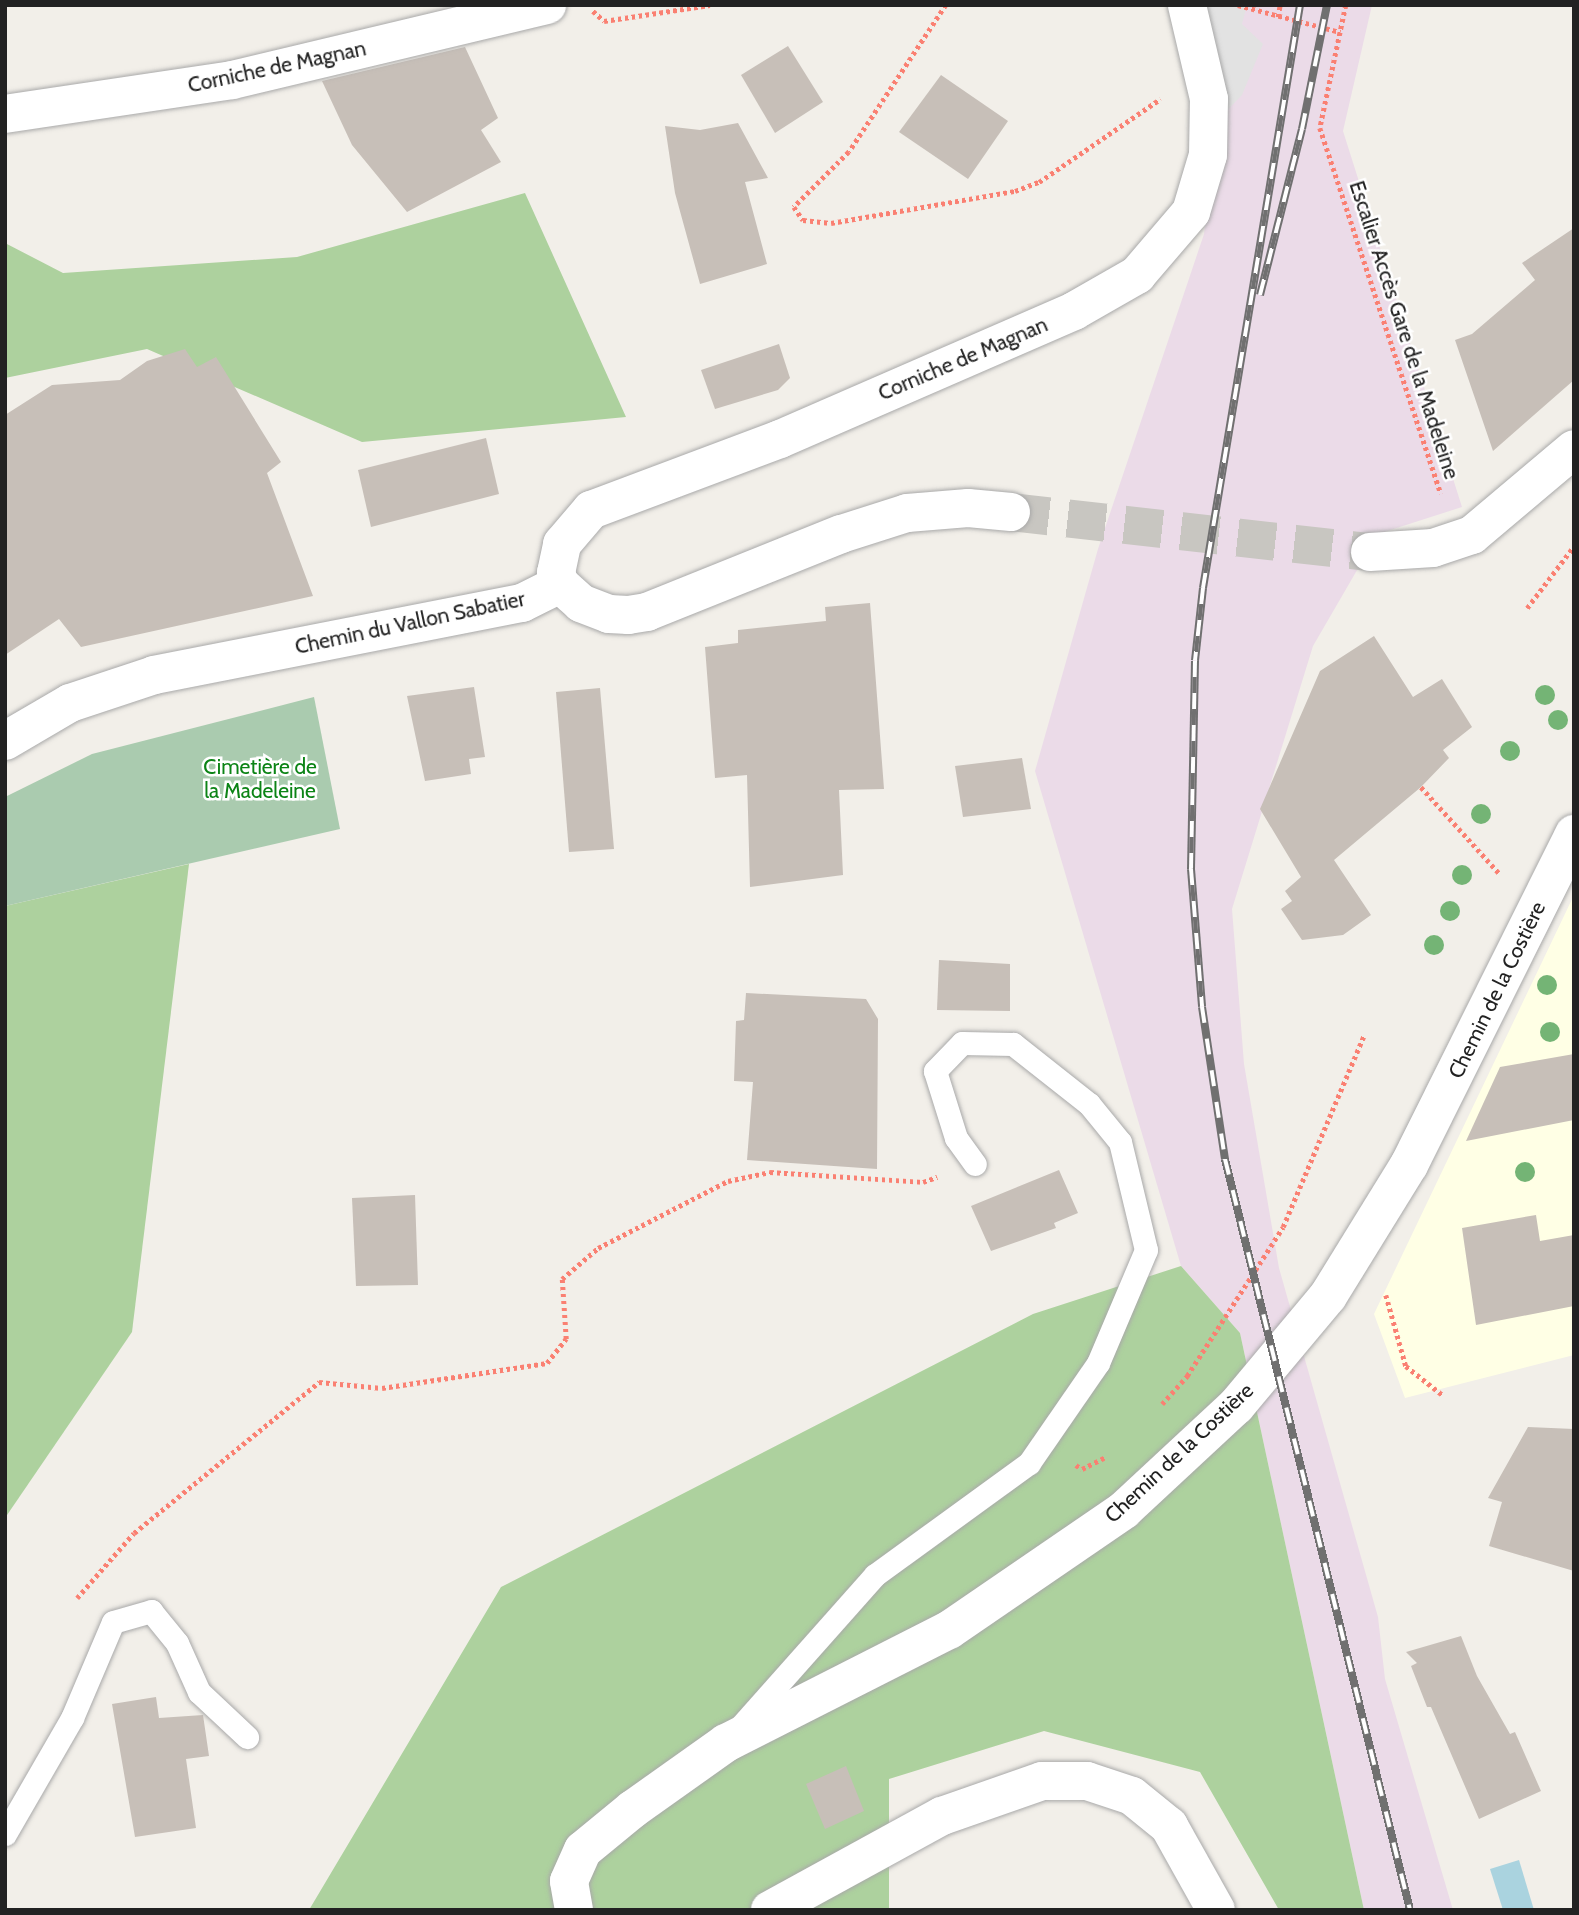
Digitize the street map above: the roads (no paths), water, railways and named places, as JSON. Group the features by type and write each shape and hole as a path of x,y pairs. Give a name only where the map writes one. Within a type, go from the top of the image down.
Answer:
{"street":[{"name":"Corniche de Magnan","path":"5,114 232,80 547,5"},
{"name":"Corniche de Magnan","path":"560,584 556,573 562,544 591,510 780,439 1074,311 1137,275 1181,228 1199,194 1210,128 1205,68 1187,5"},
{"path":"1370,552 1406,552 1456,541 1483,528 1574,449"},
{"path":"560,584 594,610 638,613 907,513 968,508 1011,512"},
{"name":"Chemin du Vallon Sabatier","path":"5,741 70,703 154,675 522,603 560,584"},
{"name":"Chemin de la Costière","path":"574,1910 569,1881 583,1850 726,1743 949,1630 1124,1510 1236,1406 1328,1296 1409,1165 1574,834"},
{"path":"770,1910 942,1816 1042,1782 1087,1781 1132,1796 1169,1826 1216,1910"}],"lane":[{"path":"726,1743 875,1575 1029,1463 1098,1363 1146,1250 1120,1142 1089,1104 1013,1044 962,1043 935,1071 956,1138 975,1164"},
{"path":"5,1834 72,1718 113,1622 151,1611 177,1643 199,1692 247,1737"}],"water":[{"path":"1519,1860 1534,1910 1503,1910 1490,1869"}],"tunnel":[{"path":"1011,512 1370,552"}],"railway":[{"path":"1300,5 1203,588 1195,661 1191,869 1202,1007 1225,1159 1410,1910"},
{"path":"1260,295 1302,129 1327,5"}],"park label":[{"name":"Cimetière de la Madeleine","path":"260,779"}]}
